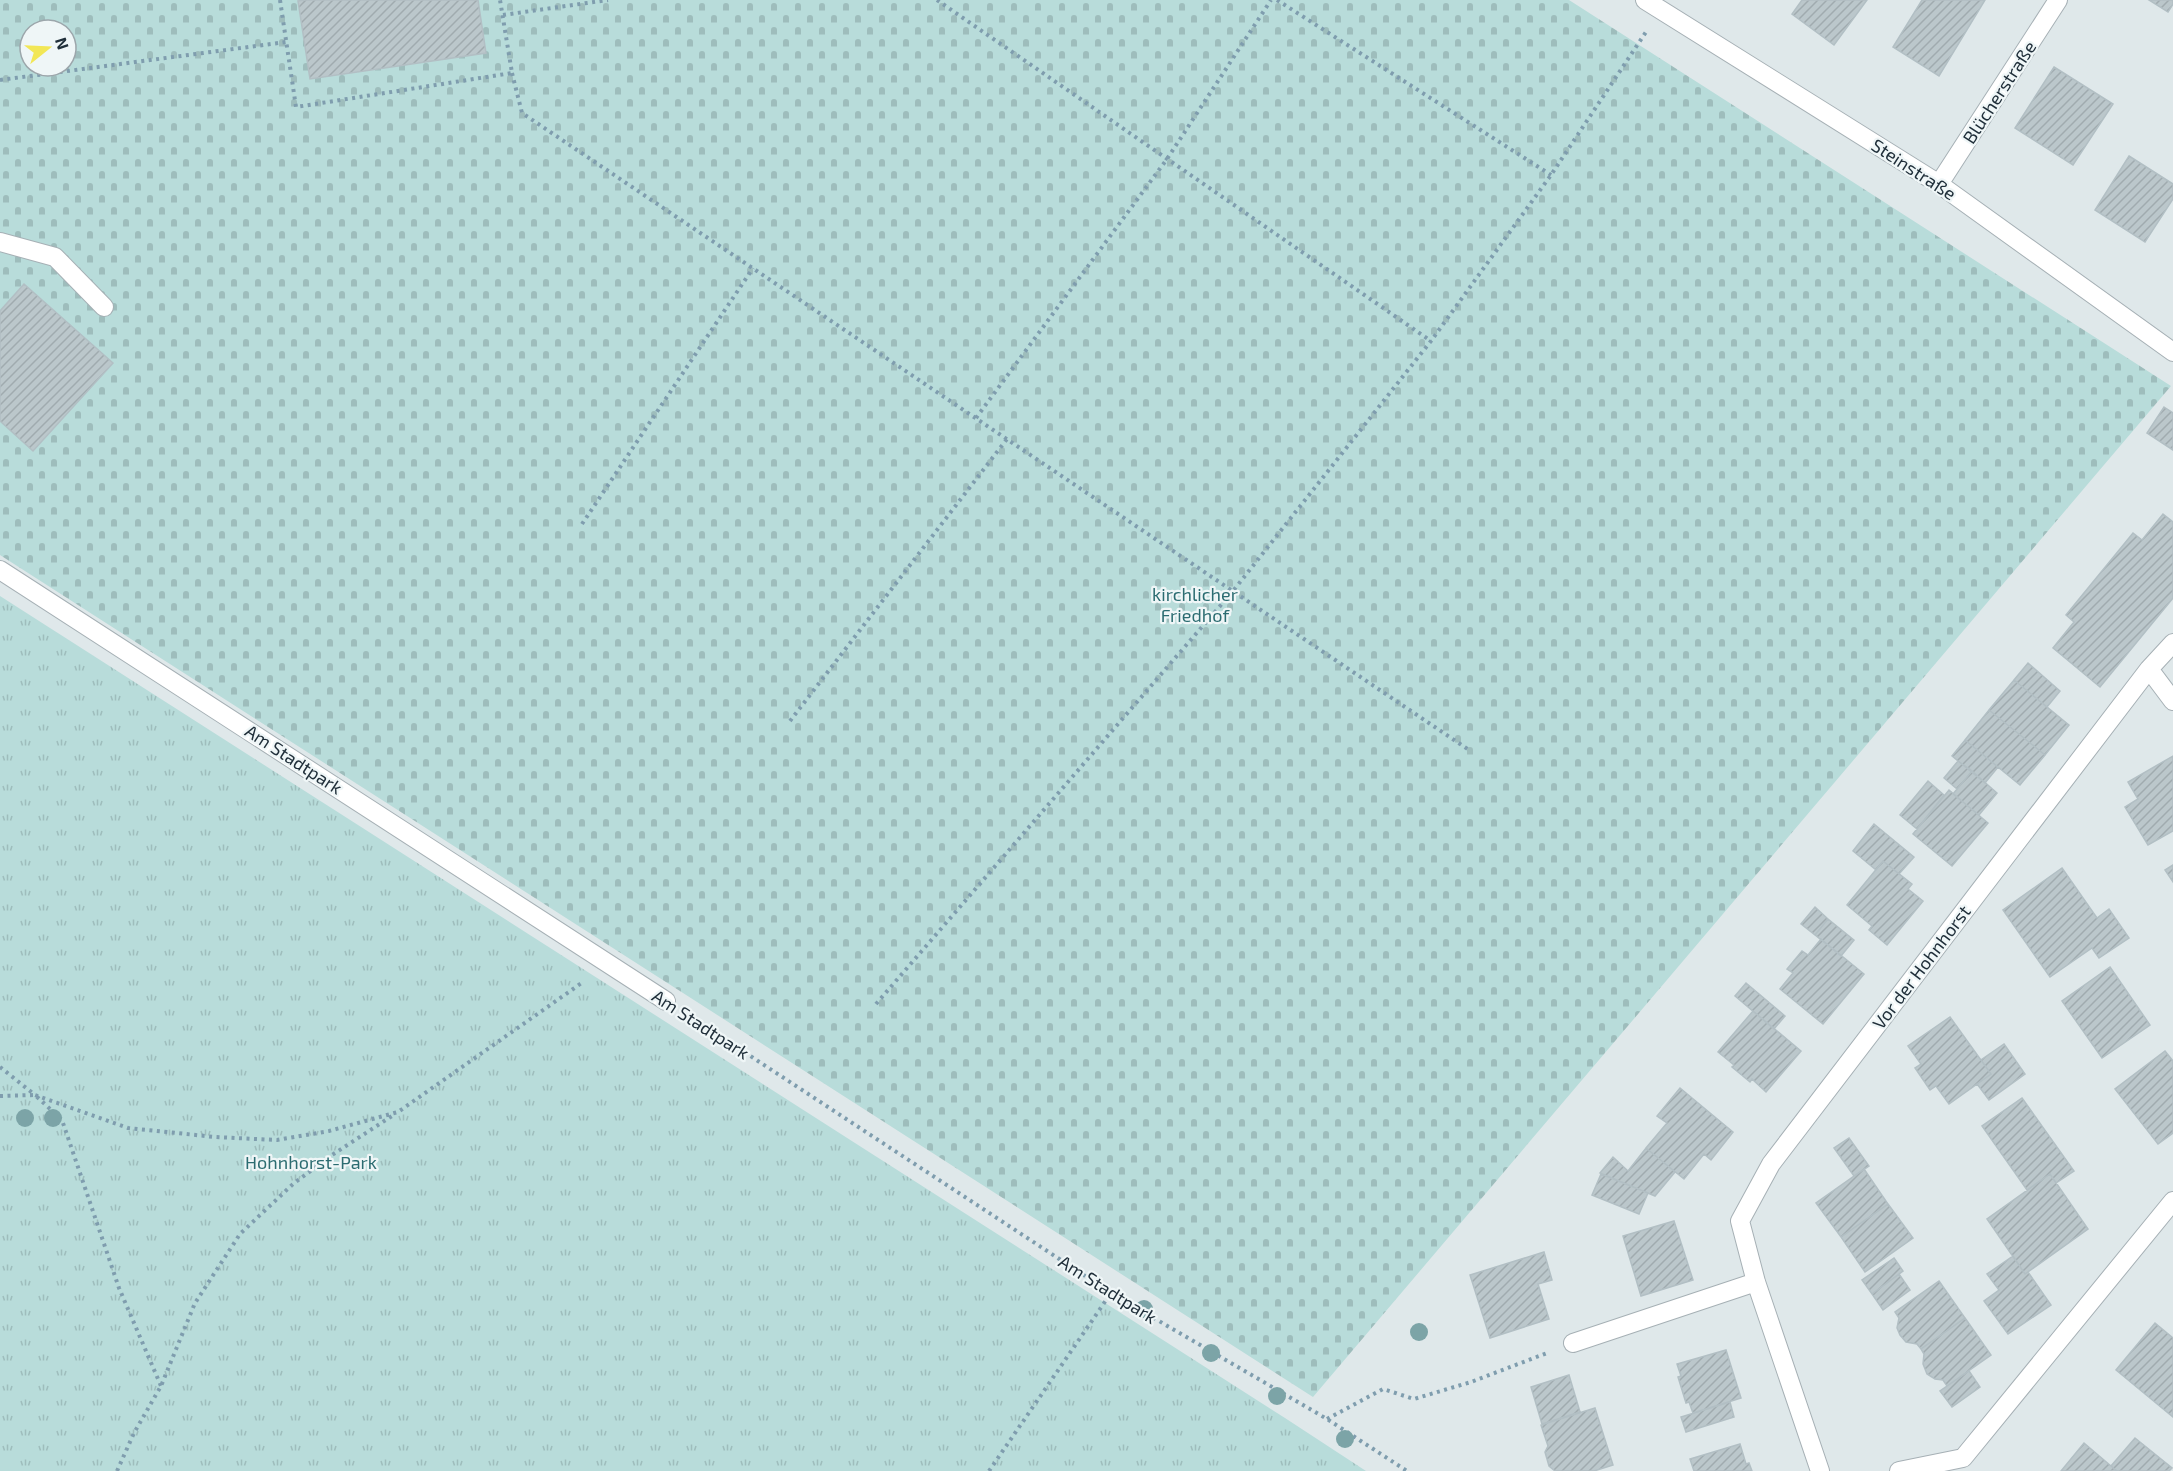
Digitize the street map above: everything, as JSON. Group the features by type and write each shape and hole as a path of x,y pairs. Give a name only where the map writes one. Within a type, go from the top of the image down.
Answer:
{"street":[{"name":"Blücherstraße","path":"1939,184 2058,0"},
{"name":"Steinstraße","path":"1653,5 1939,184 2173,352"},
{"path":"0,242 55,257 104,307"},
{"name":"Am Stadtpark","path":"0,570 666,1001"},
{"name":"Vor der Hohnhorst","path":"1820,1471 1756,1282 1740,1221 1771,1164 2149,669 2173,643"},
{"path":"2149,669 2173,701"},
{"path":"1899,1471 1964,1458 2173,1201"},
{"path":"1574,1342 1756,1282"}],"path":[{"path":"280,0 296,107 512,73"},
{"path":"500,0 512,73 522,113 1469,750"},
{"path":"503,15 608,0"},
{"path":"937,0 1431,341"},
{"path":"976,418 1167,159 1271,0"},
{"path":"1277,0 1551,175"},
{"path":"876,1004 1233,591 1431,341 1551,175 1653,5"},
{"path":"0,80 286,42"},
{"path":"582,524 753,268"},
{"path":"790,721 1007,439"},
{"path":"117,1471 134,1433 161,1386 195,1304 240,1234 301,1178 332,1155 398,1112 609,963"},
{"name":"Am Stadtpark","path":"666,1001 1111,1293 1327,1419 1407,1471"},
{"path":"0,1066 62,1120 118,1288 161,1386"},
{"path":"0,1096 35,1095 128,1128 215,1137 277,1140 329,1131 398,1112"},
{"path":"989,1471 1111,1293"},
{"path":"1327,1419 1383,1389 1414,1399 1471,1382 1574,1342"}],"green space":[{"name":"kirchlicher Friedhof","path":"0,0 1569,0 2171,386 1313,1397 0,555"},
{"name":"Hohnhorst-Park","path":"0,596 1285,1418 1366,1471 0,1471"}],"building":[{"path":"478,0 486,53 310,79 298,1"},
{"path":"1802,0 1867,0 1834,45 1792,14"},
{"path":"1922,0 1985,0 1939,76 1893,47"},
{"path":"2149,0 2173,0 2173,4 2168,12"},
{"path":"2054,67 2113,104 2073,165 2015,128"},
{"path":"2129,156 2173,184 2173,199 2145,242 2095,210"},
{"path":"24,284 113,363 33,451 0,421 0,311"},
{"path":"2164,407 2173,413 2173,450 2147,433"},
{"path":"2163,514 2173,522 2173,598 2100,687 2053,648 2074,622 2066,615 2133,533 2142,540"},
{"path":"2028,663 2060,691 2047,707 2014,680"},
{"path":"2014,680 2069,725 2045,755 1989,710"},
{"path":"1989,710 2045,755 2020,785 1965,740"},
{"path":"1965,740 1998,767 1985,783 1952,756"},
{"path":"2173,756 2173,831 2148,845 2125,807 2138,799 2128,782"},
{"path":"1958,761 1972,771 1957,789 1944,778"},
{"path":"1972,771 1997,793 1979,815 1953,794"},
{"path":"1928,781 1944,795 1917,829 1900,815"},
{"path":"1949,790 1988,823 1952,866 1913,834"},
{"path":"1874,824 1914,857 1899,874 1883,861 1876,870 1853,851"},
{"path":"1883,861 1912,884 1908,889 1923,901 1887,945 1869,930 1872,926 1847,905"},
{"path":"2173,865 2173,882 2165,870"},
{"path":"2062,868 2097,918 2109,909 2129,938 2099,958 2092,948 2050,977 2003,910"},
{"path":"1815,907 1828,919 1815,935 1801,924"},
{"path":"1828,919 1854,940 1841,956 1815,935"},
{"path":"1821,939 1864,974 1823,1024 1780,989 1793,973 1787,969 1802,951 1808,955"},
{"path":"2110,967 2150,1025 2102,1058 2062,1001"},
{"path":"1746,983 1785,1016 1774,1029 1735,996"},
{"path":"1753,1011 1801,1051 1766,1092 1752,1079 1750,1082 1732,1067 1734,1065 1718,1052"},
{"path":"1950,1017 1991,1074 1949,1104 1936,1086 1930,1090 1915,1068 1921,1064 1908,1046"},
{"path":"2004,1044 2025,1074 1989,1100 1977,1084 1991,1074 1981,1060"},
{"path":"2165,1051 2173,1061 2173,1133 2158,1144 2115,1089"},
{"path":"1680,1088 1733,1132 1711,1160 1704,1154 1684,1179 1646,1148 1667,1123 1657,1116"},
{"path":"2022,1098 2074,1171 2056,1183 2050,1174 2027,1190 1982,1126"},
{"path":"1849,1138 1869,1166 1854,1176 1834,1148"},
{"path":"1646,1148 1675,1172 1655,1196 1600,1173 1613,1157 1628,1171"},
{"path":"1864,1169 1888,1204 1841,1237 1816,1203"},
{"path":"1601,1174 1648,1193 1639,1214 1592,1195"},
{"path":"2050,1174 2088,1229 2025,1274 1987,1219"},
{"path":"1888,1204 1913,1238 1865,1272 1841,1237"},
{"path":"1674,1221 1693,1280 1641,1296 1623,1236"},
{"path":"1544,1252 1552,1280 1538,1284 1549,1319 1490,1338 1470,1275"},
{"path":"2013,1256 2025,1274 2028,1272 2051,1305 2008,1334 1984,1301 1999,1290 1987,1274"},
{"path":"1894,1258 1903,1271 1872,1294 1862,1280"},
{"path":"1899,1274 1910,1290 1883,1310 1872,1294"},
{"path":"1939,1281 1965,1318 1921,1349 1917,1344 1906,1342 1900,1335 1897,1328 1899,1318 1895,1312"},
{"path":"1965,1318 1991,1355 1947,1386 1943,1380 1935,1379 1927,1374 1921,1349"},
{"path":"2155,1323 2173,1338 2173,1417 2116,1370"},
{"path":"1726,1350 1741,1398 1693,1413 1689,1402 1686,1403 1678,1377 1681,1376 1677,1364"},
{"path":"1969,1371 1980,1387 1952,1407 1940,1391"},
{"path":"1569,1375 1580,1412 1542,1424 1531,1387"},
{"path":"1730,1402 1734,1417 1686,1432 1681,1417"},
{"path":"1595,1408 1613,1465 1594,1471 1555,1471 1549,1466 1545,1452 1548,1446 1541,1425"},
{"path":"2135,1438 2172,1468 2169,1471 2117,1471 2111,1466"},
{"path":"2084,1443 2111,1466 2117,1471 2061,1471"},
{"path":"1740,1444 1746,1464 1749,1463 1752,1471 1694,1471 1690,1459"}]}
